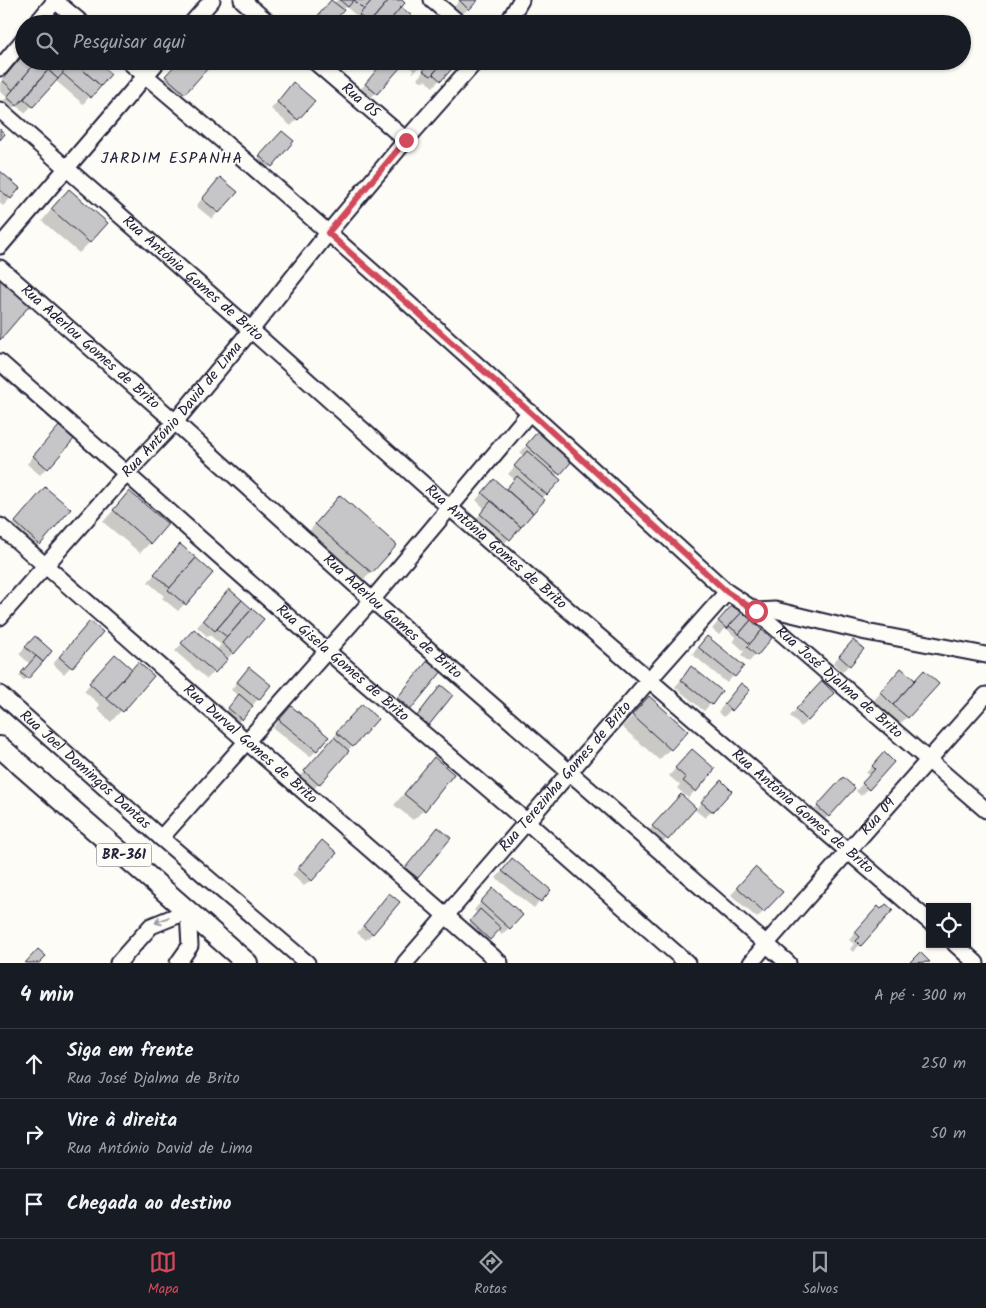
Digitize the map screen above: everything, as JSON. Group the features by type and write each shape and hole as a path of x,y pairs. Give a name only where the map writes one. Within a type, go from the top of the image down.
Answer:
{"main road":[{"name":"BR-361","path":"0,747 248,963"}],"street":[{"path":"43,15 55,0 72,15"},
{"path":"199,15 212,0"},
{"path":"242,0 260,15"},
{"path":"432,0 450,15"},
{"path":"512,15 521,0"},
{"path":"0,68 15,50"},
{"name":"Rua José Djalma de Brito","path":"139,70 328,233 530,412 727,592 756,611 986,810"},
{"path":"0,246 150,70"},
{"name":"Rua 05","path":"324,70 406,140"},
{"name":"Rua António David de Lima","path":"0,617 126,474 175,422 328,233 468,70"},
{"name":"Rua Antónia Gomes de Brito","path":"0,110 67,167 450,508 926,919"},
{"name":"Rua Aderlou Gomes de Brito","path":"0,268 175,422 372,600 788,963"},
{"name":"Rua Gisela Gomes de Brito","path":"0,362 326,650 527,822 687,963"},
{"path":"161,838 372,600 530,412"},
{"name":"Rua Durval Gomes de Brito","path":"0,526 500,963"},
{"name":"Rua Terezinha Gomes de Brito","path":"405,963 727,592"},
{"path":"756,611 775,610 866,632 986,655"},
{"name":"Rua Joel Domingos Dantas","path":"0,694 161,838 307,963"},
{"name":"Rua 09","path":"751,963 986,695"},
{"path":"118,963 151,926 188,911 190,946 178,963"},
{"path":"959,948 976,963"}],"building":[{"path":"331,0 344,10 340,15 318,15"},
{"path":"340,0 354,0 348,7"},
{"path":"354,0 372,0 364,10"},
{"path":"372,0 389,0 376,15 359,15"},
{"path":"389,0 402,0 405,3 395,15 376,15"},
{"path":"459,0 478,0 469,10"},
{"path":"401,7 411,15 394,15"},
{"path":"15,65 15,70 30,70 13,90 2,80"},
{"path":"30,70 48,70 17,106 7,97"},
{"path":"48,70 66,70 58,79"},
{"path":"48,70 58,79 33,107 24,99"},
{"path":"65,70 83,70 101,86 91,98 62,73"},
{"path":"83,70 107,70 111,74 101,86"},
{"path":"171,70 206,70 185,94 165,76"},
{"path":"377,70 398,70 377,94 365,84"},
{"path":"424,70 436,70 431,76"},
{"path":"436,70 451,70 441,81 433,74"},
{"path":"293,82 315,101 298,120 277,102"},
{"path":"0,129 5,134 0,140"},
{"path":"282,131 294,141 272,167 259,156"},
{"path":"0,171 20,188 11,199 0,190"},
{"path":"220,177 238,192 219,213 202,199"},
{"path":"69,189 108,223 90,243 51,209"},
{"path":"0,279 30,305 0,340"},
{"path":"59,426 74,439 48,469 33,456"},
{"path":"538,431 572,461 560,475 526,445"},
{"path":"527,451 561,480 547,495 514,466"},
{"path":"517,476 545,500 533,513 506,489"},
{"path":"494,479 533,513 521,527 482,493"},
{"path":"45,487 71,509 40,545 15,522"},
{"path":"129,491 168,524 151,544 113,510"},
{"path":"340,495 397,545 372,573 315,524"},
{"path":"491,501 521,527 510,540 480,514"},
{"path":"180,544 196,558 170,588 154,574"},
{"path":"196,558 213,573 186,605 168,590"},
{"path":"229,589 242,600 215,631 203,620"},
{"path":"242,600 252,609 227,637 217,629"},
{"path":"733,604 742,612 727,629 718,621"},
{"path":"252,609 264,619 234,654 222,643"},
{"path":"742,612 751,620 739,634 729,626"},
{"path":"751,620 762,630 750,644 739,634"},
{"path":"90,621 103,632 72,668 59,657"},
{"path":"194,629 228,659 215,673 181,643"},
{"path":"762,630 772,638 757,656 747,647"},
{"path":"35,636 52,651 43,662 25,647"},
{"path":"707,636 744,666 735,677 698,647"},
{"path":"853,640 864,649 850,666 839,656"},
{"path":"115,654 132,669 106,698 89,683"},
{"path":"36,656 43,662 28,679 21,673"},
{"path":"429,659 443,670 411,709 397,698"},
{"path":"138,662 154,676 123,712 106,698"},
{"path":"691,666 722,691 712,705 681,680"},
{"path":"249,667 271,685 259,700 237,682"},
{"path":"901,668 915,680 893,705 880,692"},
{"path":"924,670 939,684 908,718 893,705"},
{"path":"822,681 834,693 808,721 796,709"},
{"path":"741,683 750,690 732,711 724,704"},
{"path":"441,685 453,695 429,725 417,716"},
{"path":"239,694 253,706 242,720 228,708"},
{"path":"649,696 688,731 671,750 632,715"},
{"path":"362,704 378,719 353,747 336,732"},
{"path":"291,706 329,737 317,751 279,720"},
{"path":"334,737 349,751 319,785 304,771"},
{"path":"692,749 715,769 696,792 683,781 686,778 675,768"},
{"path":"884,752 894,762 869,790 862,783 875,769 872,766"},
{"path":"434,757 454,774 425,811 404,794"},
{"path":"843,777 855,788 829,817 817,806"},
{"path":"721,780 732,791 713,812 701,802"},
{"path":"681,794 696,808 668,840 652,826"},
{"path":"438,827 451,838 418,878 405,868"},
{"path":"322,840 337,853 312,881 298,868"},
{"path":"512,858 551,890 541,902 502,871"},
{"path":"755,867 783,892 764,912 737,887"},
{"path":"493,888 523,915 510,929 480,902"},
{"path":"389,893 400,902 373,934 363,926"},
{"path":"886,904 893,910 861,946 856,941 860,937 855,932 878,906 881,909"},
{"path":"480,909 501,928 490,940 470,921"},
{"path":"38,949 46,956 39,963 25,963"},
{"path":"920,952 930,962 909,963"}],"district":[{"name":"JARDIM ESPANHA","path":"172,158"}],"route":[{"path":"406,140 328,233 530,412 727,592 756,611"}]}
